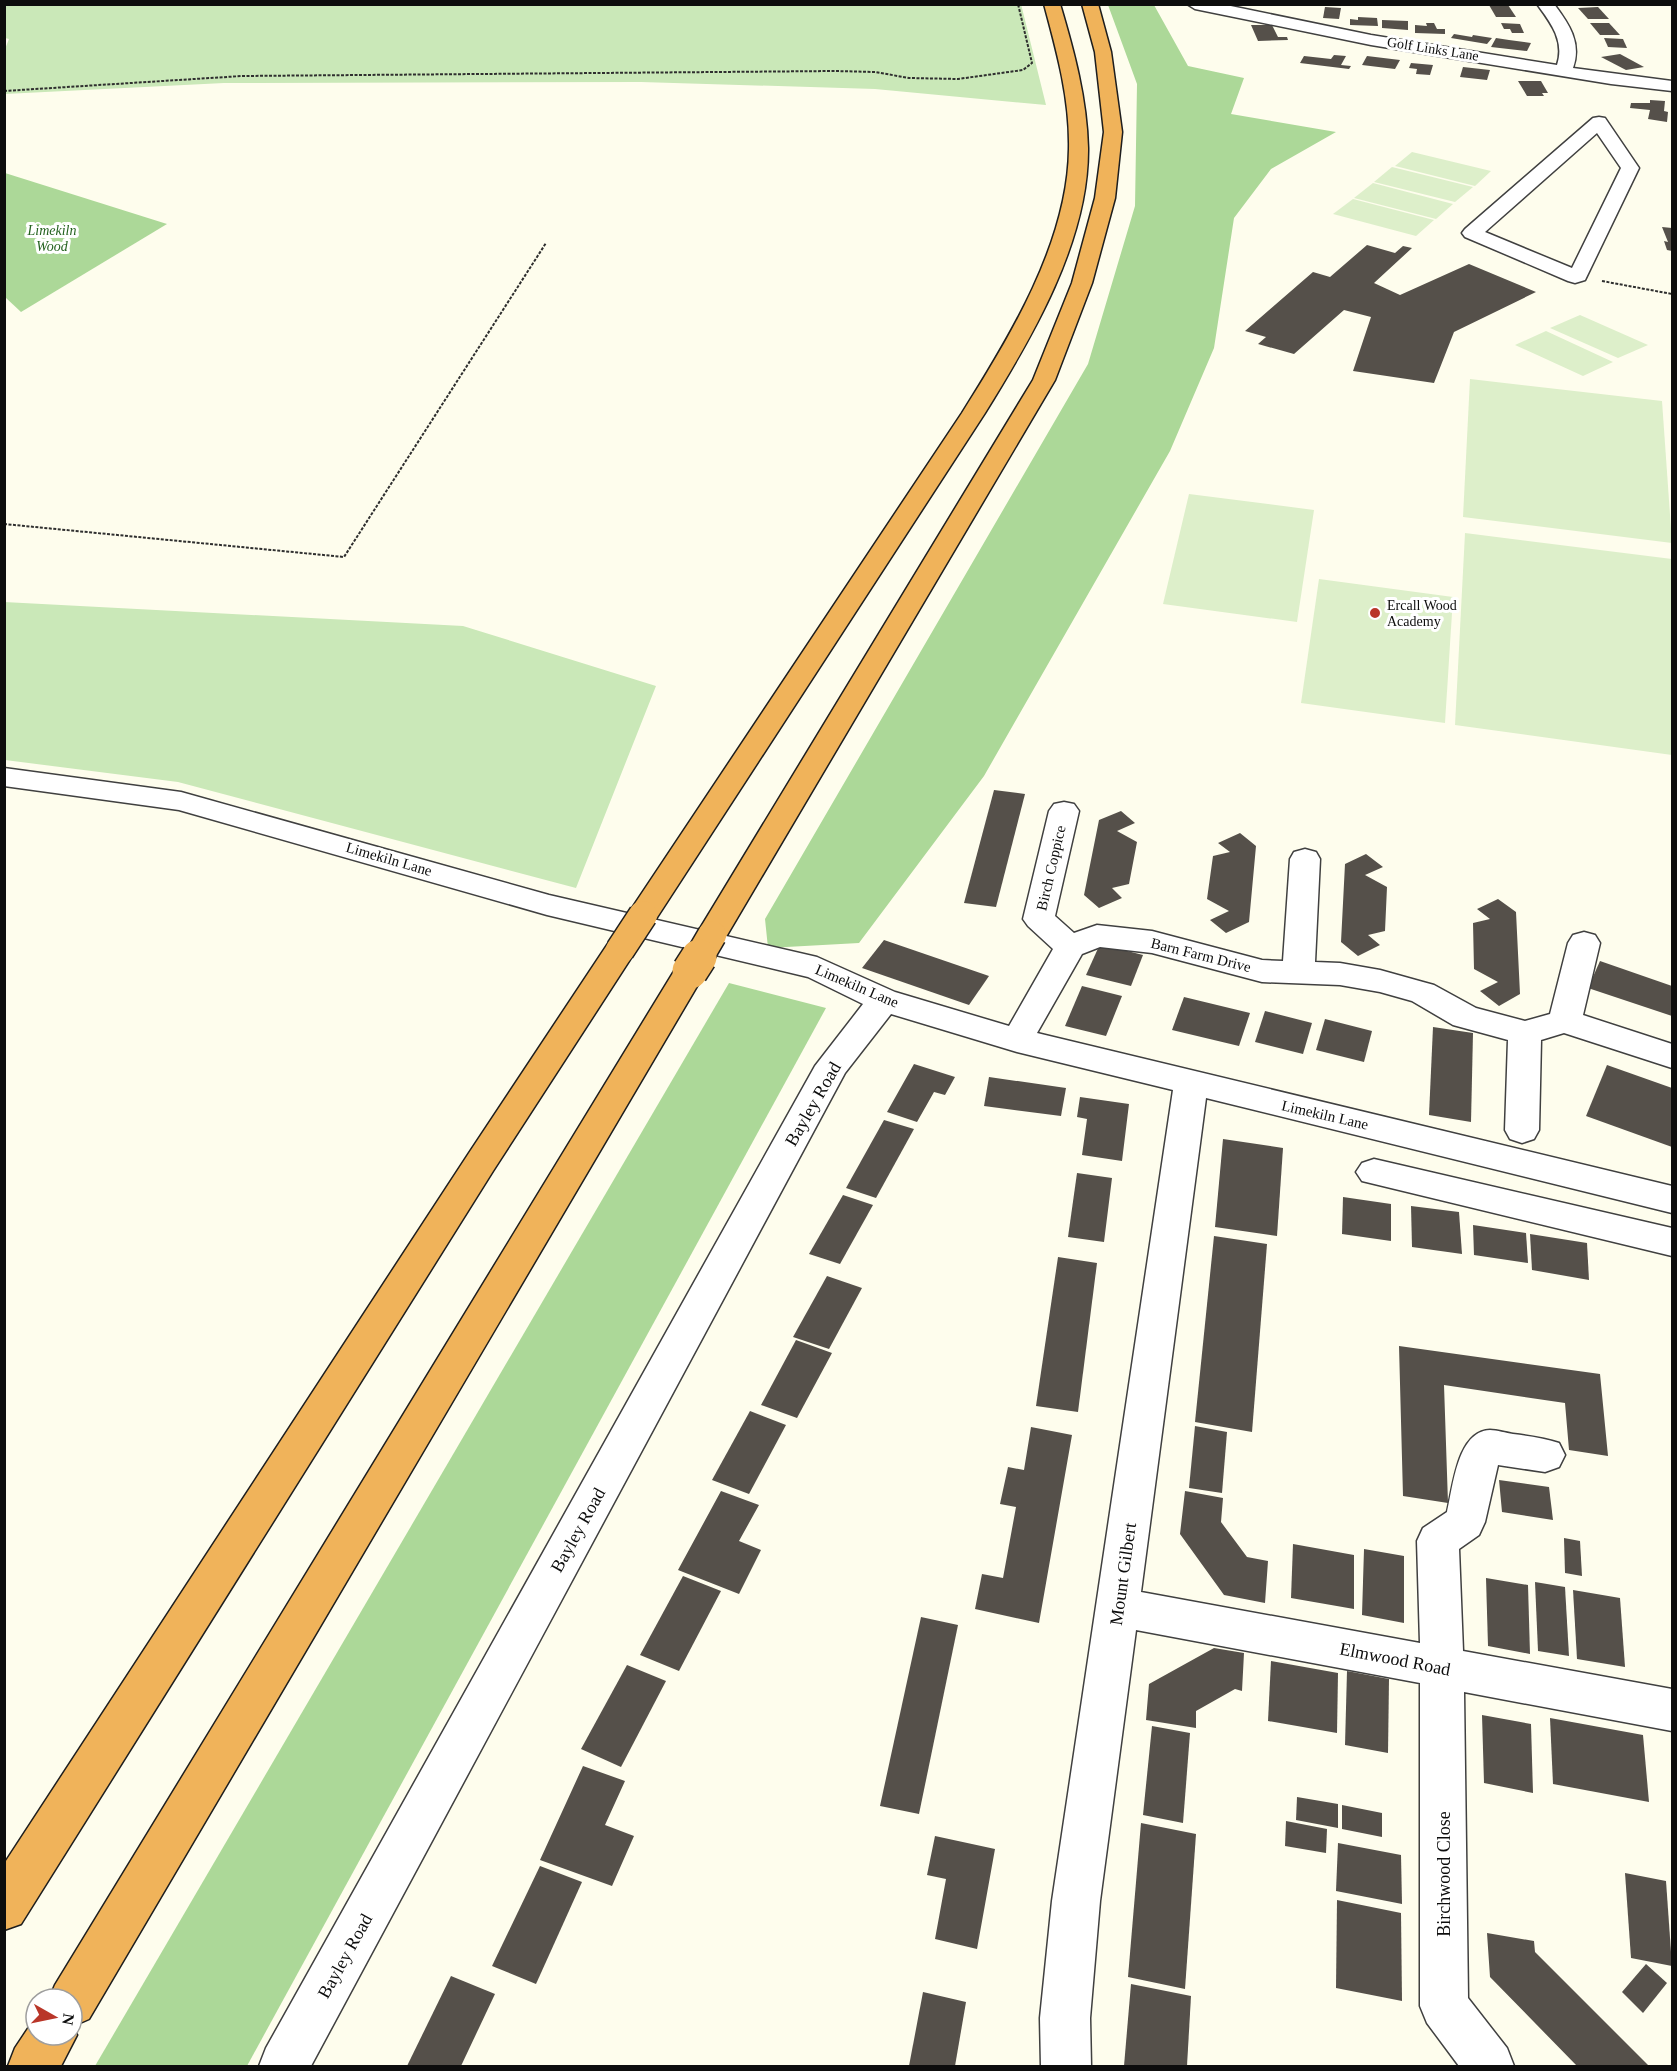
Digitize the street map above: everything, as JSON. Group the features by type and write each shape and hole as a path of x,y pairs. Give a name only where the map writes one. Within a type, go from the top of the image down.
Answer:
{"highway":[{"path":"4,1907 481,1162 996,375 1048,279 1073,198 1080,132 1067,53 1052,4"},
{"path":"81,1987 1044,380 1082,283 1105,198 1113,132 1103,52 1090,4"},
{"path":"33,2067 45,2047"}],"street":[{"name":"Golf Links Lane","path":"1195,4 1359,38 1575,78 1672,86"},
{"path":"1545,4 1568,36 1575,78"},
{"path":"1596,115 1630,168 1578,276 1575,277 1472,233 1596,115"},
{"name":"Limekiln Lane","path":"4,777 181,801 547,904 817,968 884,1000 1017,1040 1672,1199"},
{"name":"Birch Coppice","path":"1064,811 1039,919 1070,947"},
{"path":"1298,973 1305,859"},
{"name":"Barn Farm Drive","path":"1070,947 1097,936 1152,942 1262,971 1340,974 1380,981 1423,993 1465,1017 1525,1033"},
{"path":"1565,1021 1584,943"},
{"path":"1017,1040 1070,947"},
{"name":"Bayley Road","path":"284,2067 832,1066 884,1000"},
{"path":"1522,1130 1525,1033 1565,1021 1672,1056"},
{"name":"Mount Gilbert","path":"1066,2067 1065,2018 1076,1901 1191,1083"},
{"path":"1374,1172 1672,1242"},
{"name":"Birchwood Close","path":"1489,2067 1444,2006 1442,1668 1438,1540 1464,1522 1480,1456 1488,1447 1545,1455"},
{"name":"Elmwood Road","path":"1118,1607 1672,1710"}],"path":[{"path":"4,91 242,76 835,71 875,72 909,78 958,79 1023,70 1032,63 1018,4"},
{"path":"4,524 344,557 546,243"},
{"path":"1578,276 1672,294"}],"green space":[{"path":"1021,4 1046,105 875,89 641,82 224,83 5,94 5,49 9,39 5,38 5,5"},
{"path":"1108,5 1154,5 1188,66 1244,78 1231,114 1336,132 1271,169 1234,218 1214,348 1170,451 984,776 859,943 768,948 765,919 1088,364 1135,206 1137,84"},
{"path":"1412,152 1491,171 1475,186 1395,166"},
{"path":"1392,167 1473,187 1455,202 1374,182"},
{"name":"Limekiln Wood","path":"5,173 167,224 21,312 5,297"},
{"path":"1373,183 1453,204 1436,219 1354,198"},
{"path":"1353,199 1434,220 1416,236 1333,214"},
{"path":"1580,315 1648,345 1618,358 1550,328"},
{"path":"1546,331 1613,362 1583,376 1515,345"},
{"path":"1470,379 1662,401 1672,543 1463,517"},
{"path":"1189,494 1314,510 1297,622 1163,604"},
{"path":"1465,533 1672,559 1672,755 1455,725"},
{"path":"1319,579 1453,597 1445,723 1301,703"},
{"path":"4,602 463,626 656,686 576,888 178,782 5,760"},
{"path":"729,983 826,1008 247,2066 95,2066"}],"building":[{"path":"1489,5 1508,5 1516,17 1496,17"},
{"path":"1325,7 1341,8 1339,19 1323,18"},
{"path":"1598,7 1609,19 1588,19 1578,8"},
{"path":"1358,17 1377,18 1378,26 1350,25 1350,19 1358,20"},
{"path":"1382,20 1408,21 1408,30 1382,28"},
{"path":"1426,23 1434,23 1437,29 1445,29 1445,34 1415,33 1415,25 1427,26"},
{"path":"1501,23 1520,24 1524,33 1512,33 1510,29 1504,29"},
{"path":"1590,23 1609,23 1620,35 1600,35"},
{"path":"1251,25 1272,25 1278,37 1287,37 1288,40 1258,41"},
{"path":"1454,34 1492,38 1487,44 1451,38"},
{"path":"1496,38 1531,43 1527,51 1491,47"},
{"path":"1604,38 1623,39 1627,48 1608,47"},
{"path":"1620,54 1644,67 1626,70 1601,57"},
{"path":"1334,55 1346,56 1341,65 1351,66 1349,69 1300,63 1304,56 1331,59"},
{"path":"1367,56 1400,60 1395,69 1362,65"},
{"path":"1411,63 1433,65 1430,75 1416,74 1417,69 1409,68"},
{"path":"1463,67 1490,70 1487,80 1460,77"},
{"path":"1518,81 1541,81 1548,93 1542,93 1544,96 1527,96"},
{"path":"1650,100 1665,101 1664,111 1668,112 1667,122 1648,119 1650,110 1630,108 1631,103 1650,103"},
{"path":"1662,227 1672,228 1672,251 1667,250 1664,241 1668,242"},
{"path":"1367,245 1395,253 1403,246 1412,248 1374,283 1400,295 1469,264 1536,292 1454,332 1434,383 1353,371 1371,317 1344,310 1294,354 1258,344 1266,337 1245,331 1313,272 1330,277"},
{"path":"994,790 1025,794 996,907 964,903"},
{"path":"1121,811 1135,823 1117,831 1137,842 1129,884 1112,888 1122,898 1099,908 1084,895 1099,820"},
{"path":"1240,833 1256,846 1249,922 1226,933 1210,920 1229,911 1207,899 1213,856 1230,852 1218,843"},
{"path":"1366,854 1383,867 1365,875 1387,887 1385,931 1368,935 1380,945 1358,956 1341,942 1345,864"},
{"path":"1498,899 1516,912 1520,994 1499,1006 1480,991 1498,982 1474,969 1473,923 1490,919 1477,909"},
{"path":"884,940 989,976 969,1005 862,968"},
{"path":"1100,944 1143,955 1131,986 1086,975"},
{"path":"1600,961 1672,986 1672,1016 1588,988"},
{"path":"1082,986 1122,996 1106,1036 1065,1026"},
{"path":"1184,997 1250,1013 1239,1046 1172,1030"},
{"path":"1265,1011 1312,1023 1303,1054 1255,1042"},
{"path":"1325,1019 1372,1031 1364,1062 1316,1050"},
{"path":"1433,1027 1473,1033 1471,1122 1429,1115"},
{"path":"914,1064 955,1077 945,1095 934,1092 917,1122 887,1112"},
{"path":"1607,1065 1672,1088 1672,1147 1586,1116"},
{"path":"989,1077 1066,1088 1061,1116 984,1106"},
{"path":"1080,1097 1129,1104 1122,1161 1082,1155 1087,1119 1077,1117"},
{"path":"884,1120 914,1129 876,1198 846,1188"},
{"path":"1223,1139 1283,1148 1277,1236 1215,1227"},
{"path":"1077,1173 1112,1178 1104,1242 1068,1237"},
{"path":"843,1195 873,1205 840,1264 809,1254"},
{"path":"1343,1197 1391,1204 1391,1241 1342,1234"},
{"path":"1411,1206 1459,1212 1462,1254 1412,1247"},
{"path":"1473,1225 1526,1233 1528,1263 1474,1255"},
{"path":"1530,1234 1587,1243 1589,1280 1532,1270"},
{"path":"1214,1236 1267,1244 1252,1432 1195,1422"},
{"path":"1058,1257 1097,1263 1078,1412 1036,1406"},
{"path":"827,1276 862,1288 829,1349 793,1337"},
{"path":"796,1340 832,1353 797,1418 761,1405"},
{"path":"1399,1346 1600,1374 1608,1456 1569,1450 1565,1403 1444,1385 1448,1503 1403,1496"},
{"path":"750,1411 786,1425 749,1494 712,1480"},
{"path":"1195,1426 1227,1432 1222,1493 1189,1488"},
{"path":"1031,1427 1072,1435 1039,1623 975,1609 982,1574 1003,1578 1016,1507 1000,1504 1008,1467 1024,1470"},
{"path":"1499,1480 1549,1487 1553,1520 1502,1512"},
{"path":"721,1491 759,1505 739,1541 761,1550 739,1594 678,1570"},
{"path":"1185,1491 1223,1498 1221,1522 1247,1557 1268,1561 1265,1603 1224,1595 1180,1534"},
{"path":"1564,1538 1580,1541 1582,1576 1565,1573"},
{"path":"1293,1544 1354,1555 1354,1609 1291,1598"},
{"path":"1364,1549 1404,1556 1404,1623 1362,1615"},
{"path":"683,1576 721,1591 679,1671 640,1655"},
{"path":"1486,1578 1528,1585 1530,1654 1488,1646"},
{"path":"1535,1582 1565,1587 1569,1656 1538,1651"},
{"path":"1573,1590 1620,1598 1625,1667 1577,1659"},
{"path":"921,1617 958,1625 919,1814 880,1806"},
{"path":"1214,1648 1244,1653 1242,1691 1235,1689 1196,1711 1196,1728 1146,1720 1149,1684"},
{"path":"1271,1661 1338,1673 1337,1733 1268,1721"},
{"path":"627,1665 666,1681 621,1767 581,1749"},
{"path":"1347,1671 1389,1679 1388,1753 1345,1745"},
{"path":"1482,1715 1531,1724 1533,1793 1484,1783"},
{"path":"1550,1718 1643,1735 1649,1802 1553,1784"},
{"path":"1152,1726 1190,1733 1183,1823 1143,1815"},
{"path":"583,1766 625,1781 605,1825 634,1836 612,1886 540,1860"},
{"path":"1297,1797 1338,1804 1338,1828 1296,1820"},
{"path":"1342,1805 1382,1813 1382,1837 1342,1829"},
{"path":"1286,1821 1327,1829 1326,1853 1285,1846"},
{"path":"1141,1823 1196,1834 1185,1989 1128,1977"},
{"path":"935,1836 995,1849 977,1949 935,1939 946,1879 927,1875"},
{"path":"1338,1843 1401,1855 1402,1904 1336,1891"},
{"path":"540,1866 582,1882 536,1984 492,1966"},
{"path":"1625,1873 1666,1881 1672,1966 1631,1958"},
{"path":"1337,1900 1401,1913 1402,2001 1336,1988"},
{"path":"1487,1933 1534,1941 1535,1952 1649,2066 1577,2066 1490,1977"},
{"path":"1646,1964 1667,1983 1643,2013 1622,1992"},
{"path":"451,1976 495,1994 461,2066 407,2066"},
{"path":"1131,1984 1191,1996 1187,2066 1124,2066"},
{"path":"923,1992 966,2002 955,2066 909,2066"}],"place":[{"name":"Ercall Wood Academy","path":"1375,613"}]}
